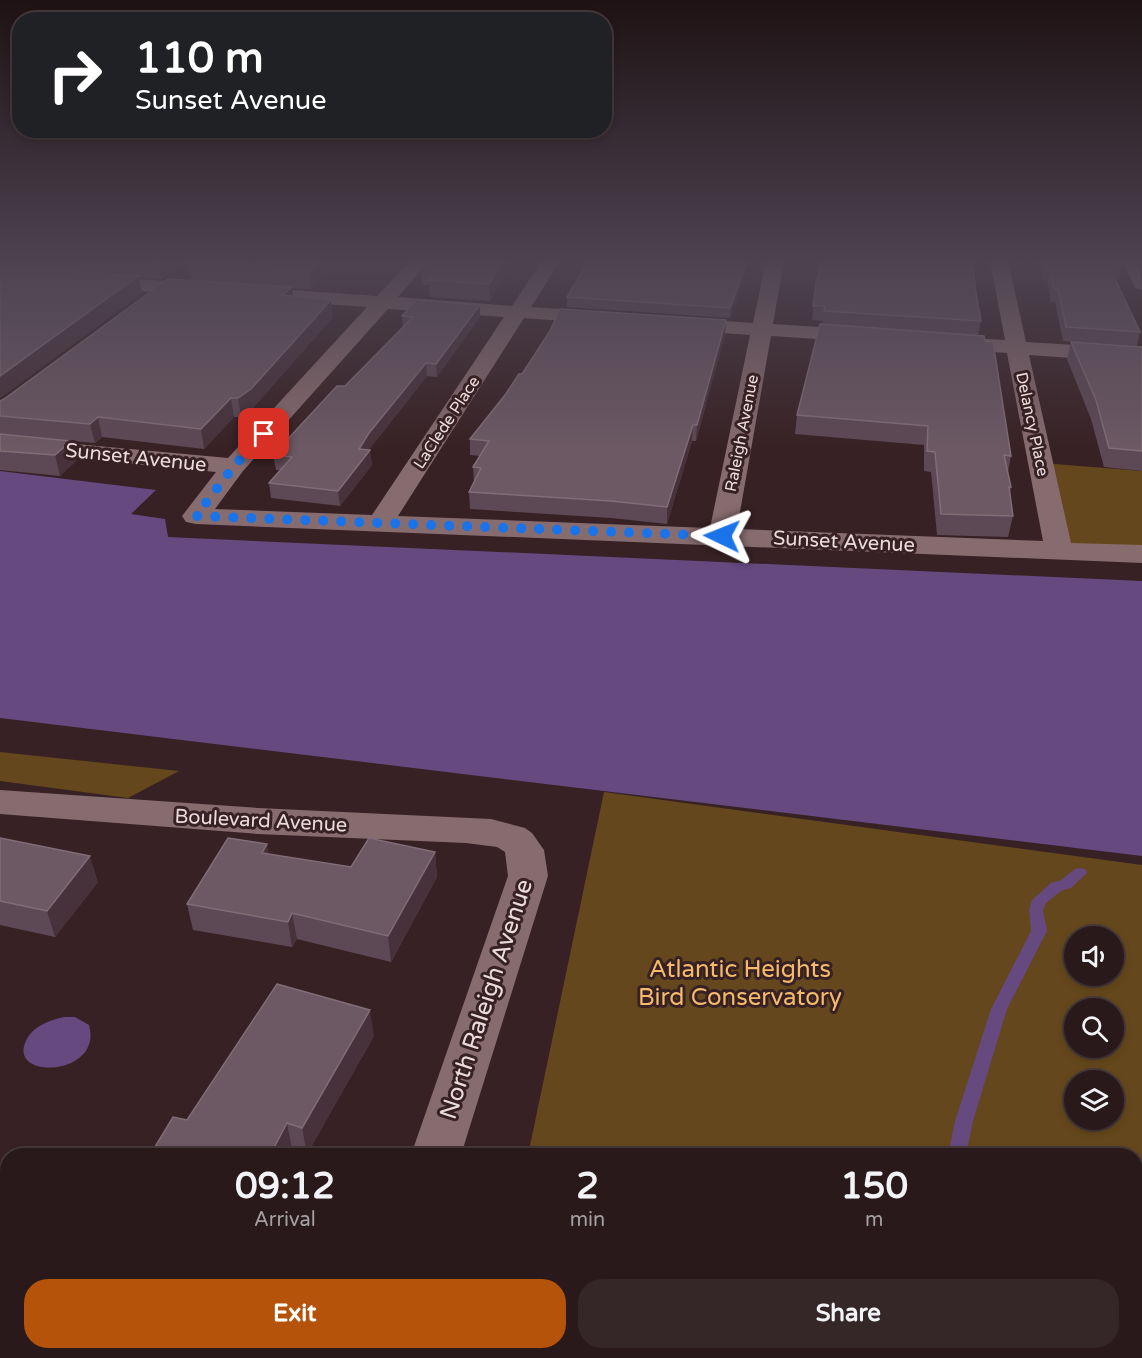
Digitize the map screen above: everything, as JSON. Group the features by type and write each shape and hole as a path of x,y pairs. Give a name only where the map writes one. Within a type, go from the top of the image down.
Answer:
{"street":[{"path":"234,466 363,324"},
{"name":"LaClede Place","path":"380,523 511,324"},
{"path":"692,324 878,337"},
{"name":"Raleigh Avenue","path":"722,536 762,324"},
{"name":"Delancy Place","path":"1012,324 1059,552"},
{"path":"936,342 1142,356"},
{"name":"Sunset Avenue","path":"0,444 234,466"},
{"name":"Sunset Avenue","path":"234,466 196,516 1142,554"},
{"name":"Boulevard Avenue","path":"0,802 258,821 466,830 500,834 521,844"},
{"name":"North Raleigh Avenue","path":"438,1148 528,876 527,852 521,844"}],"green space":[{"path":"1042,463 1142,471 1142,554 1059,552"},
{"path":"0,752 179,771 128,798 0,781"},
{"name":"Atlantic Heights Bird Conservatory","path":"604,792 1142,865 1142,1148 529,1148"}],"shaded area":[{"path":"0,471 156,490 131,514 165,519 168,537 1142,581 1142,856 0,718"},
{"path":"64,1017 75,1017 89,1025 90,1043 82,1055 69,1064 54,1067 39,1067 28,1061 23,1051 31,1033 44,1024"}],"building":[{"path":"0,324 71,324 0,376"},
{"path":"106,324 309,324 251,389 238,398 231,398 201,429 98,417 90,424 0,416 0,401"},
{"path":"406,324 466,324 436,364 426,363 369,433 359,449 370,450 338,491 269,483 292,457 273,455 337,386 345,386"},
{"path":"553,324 725,324 697,425 693,425 667,507 469,492 481,468 473,467 489,441 470,439 519,374 522,374"},
{"path":"820,324 984,336 985,341 993,342 1011,456 1004,455 1011,487 1009,487 1013,516 941,514 935,452 927,451 928,426 797,415"},
{"path":"1065,324 1136,324 1140,332 1066,327"},
{"path":"1071,342 1142,347 1142,451 1109,448 1096,400"},
{"path":"0,434 71,441 55,455 0,451"},
{"path":"0,838 90,856 47,911 0,901"},
{"path":"228,838 267,844 262,853 351,867 369,838 435,852 388,936 292,913 288,922 187,904"},
{"path":"277,984 370,1010 302,1128 287,1123 274,1148 154,1148 173,1117 187,1120"}],"waterway":[{"path":"958,1148 964,1121 999,1009 1039,931 1036,910 1039,900 1080,873"}],"route":[{"path":"264,434 234,466 196,516 722,536"}]}
